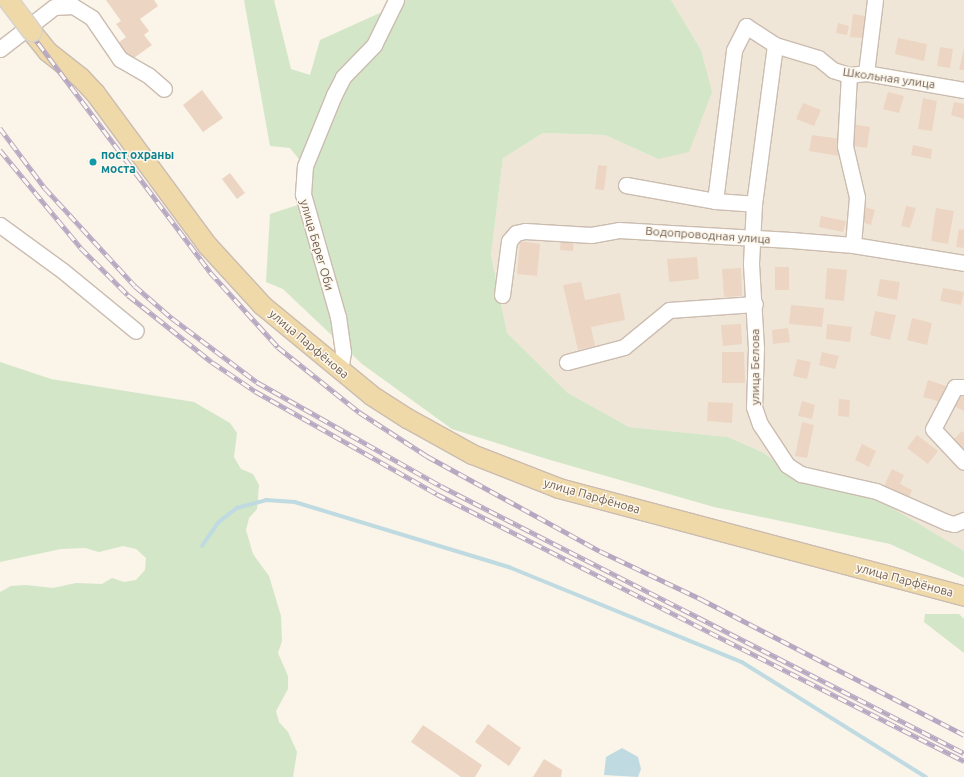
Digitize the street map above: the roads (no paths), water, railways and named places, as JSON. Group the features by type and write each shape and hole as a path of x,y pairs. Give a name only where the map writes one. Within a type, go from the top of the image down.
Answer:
{"main road":[{"name":"улица Парфёнова","path":"8,0 46,51 88,84 208,246 262,305 340,371 371,395 438,436 515,473 610,503 964,596"}],"street":[{"name":"улица Берег Оби","path":"340,371 343,352 338,317 303,194 305,166 334,95 343,77 374,45 396,0"},
{"path":"866,73 875,0"},
{"path":"0,49 54,7 73,6 92,18 120,58 148,75 164,89"},
{"path":"715,201 734,50 746,26 775,45"},
{"name":"Школьная улица","path":"775,45 818,58 833,70 849,75 866,73 964,90"},
{"name":"улица Белова","path":"775,45 754,204 752,239 755,304 754,407 760,424 793,471 876,491 946,522 954,524 964,520"},
{"path":"849,75 845,146 857,197 852,245"},
{"path":"626,185 715,201 754,204"},
{"path":"0,225 63,270 136,331"},
{"name":"Водопроводная улица","path":"502,294 509,241 516,234 525,231 591,235 619,230 852,245 964,263"},
{"path":"567,362 624,347 669,310 755,304"},
{"path":"964,387 955,387 933,430 964,462"}],"water":[{"path":"622,748 638,757 641,769 638,777 604,775 606,757"}],"waterway":[{"path":"202,546 219,522 237,508 266,500 295,502 509,567 742,662 926,777"}],"railway":[{"path":"6,0 210,272 278,347 359,412 427,456 600,551 701,599 964,735"},
{"path":"0,128 45,188 135,286 172,318 257,382 441,486 964,753"},
{"path":"0,150 81,248 128,295 212,362 255,391 437,494 964,761"}],"place":[{"name":"пост охраны моста","path":"93,162"}]}
